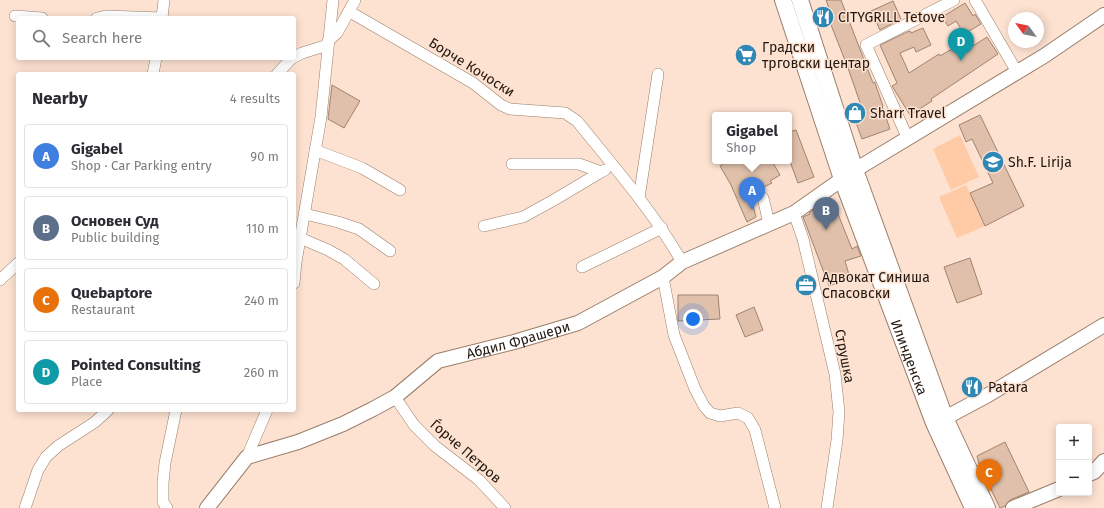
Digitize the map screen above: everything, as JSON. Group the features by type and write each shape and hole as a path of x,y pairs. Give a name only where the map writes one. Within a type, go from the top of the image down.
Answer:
{"main road":[{"name":"Илинденска","path":"783,0 842,179 934,423 973,508"},
{"name":"Илинденска","path":"800,0 855,170 945,418 987,508"}],"street":[{"path":"162,16 164,0"},
{"path":"296,257 305,214 320,117 333,0"},
{"path":"296,55 328,43 337,33 350,12 355,0"},
{"path":"908,139 866,45 954,0"},
{"path":"975,0 1017,72"},
{"name":"Борче Кочоски","path":"350,12 472,83 501,105 510,109 565,113 577,122 662,228 682,262"},
{"name":"Абдил Фрашери","path":"247,457 298,442 343,424 395,397 438,361 514,342 578,323 663,277 682,262 722,246 794,213 855,170 1044,56 1104,15"},
{"path":"153,72 156,60"},
{"path":"279,72 290,60"},
{"path":"638,198 658,74"},
{"path":"315,150 362,168 400,190"},
{"path":"512,164 579,164 601,172"},
{"path":"484,226 523,217 613,166"},
{"path":"763,198 768,224"},
{"name":"Струшка","path":"794,213 803,238 835,374 839,412 837,440 827,508"},
{"path":"305,214 359,229 390,251"},
{"path":"582,267 662,228"},
{"path":"300,238 328,250 344,259 374,284"},
{"path":"0,280 16,265"},
{"path":"663,277 674,335 695,388 704,406 710,413 720,416 738,413 748,418 755,430 775,508"},
{"path":"945,418 988,395 1104,325"},
{"name":"Ѓорче Петров","path":"395,397 414,425 434,446 479,480 505,508"},
{"path":"25,508 38,470 46,457 58,446 95,422 106,412"},
{"path":"166,508 162,502 163,483 165,463 176,412"},
{"path":"207,508 247,457 266,412"},
{"path":"1092,473 1104,461"},
{"path":"1013,508 1056,490"}],"shaded area":[{"path":"960,135 979,177 951,190 933,149"},
{"path":"966,185 985,226 957,238 939,197"}],"building":[{"path":"826,0 841,0 873,83 875,82 890,129 862,139 854,117 864,114 826,12 830,11"},
{"path":"893,1 901,19 880,30 871,11"},
{"path":"965,3 973,16 975,14 981,24 964,34 956,21 948,26 942,17"},
{"path":"923,28 931,45 916,52 914,47 900,53 909,73 939,54 940,56 964,42 968,49 987,37 998,54 910,115 892,86 897,83 880,45 907,32 910,31 911,33"},
{"path":"332,85 360,101 344,128 328,119"},
{"name":"Sh.F. Lirija","path":"980,115 1024,206 985,226 970,193 993,183 972,139 966,142 959,125"},
{"path":"796,130 814,177 798,183 791,164 792,131"},
{"path":"723,164 774,164 780,175 770,181 772,183 764,187 764,190 751,198 756,217 747,222 731,185 720,166"},
{"path":"832,199 852,249 857,246 861,256 845,261 850,278 829,286 803,217"},
{"path":"970,258 982,294 957,303 944,267"},
{"path":"678,295 718,295 720,319 678,321"},
{"path":"754,307 763,330 745,337 736,315"},
{"path":"1005,442 1029,492 1010,500 1005,506 1000,508 979,464 977,456"}],"place":[{"name":"CITYGRILL Tetove","path":"823,17"},
{"name":"Градски трговски центар","path":"746,55"},
{"name":"Pointed Consulting","path":"961,61"},
{"name":"Sharr Travel","path":"855,113"},
{"name":"Sh.F. Lirija","path":"993,162"},
{"name":"Gigabel","path":"752,210"},
{"name":"Основен Суд","path":"826,230"},
{"name":"Адвокат Синиша Спасовски","path":"806,285"},
{"name":"Patara","path":"972,387"},
{"name":"Quebaptore","path":"989,492"}]}
